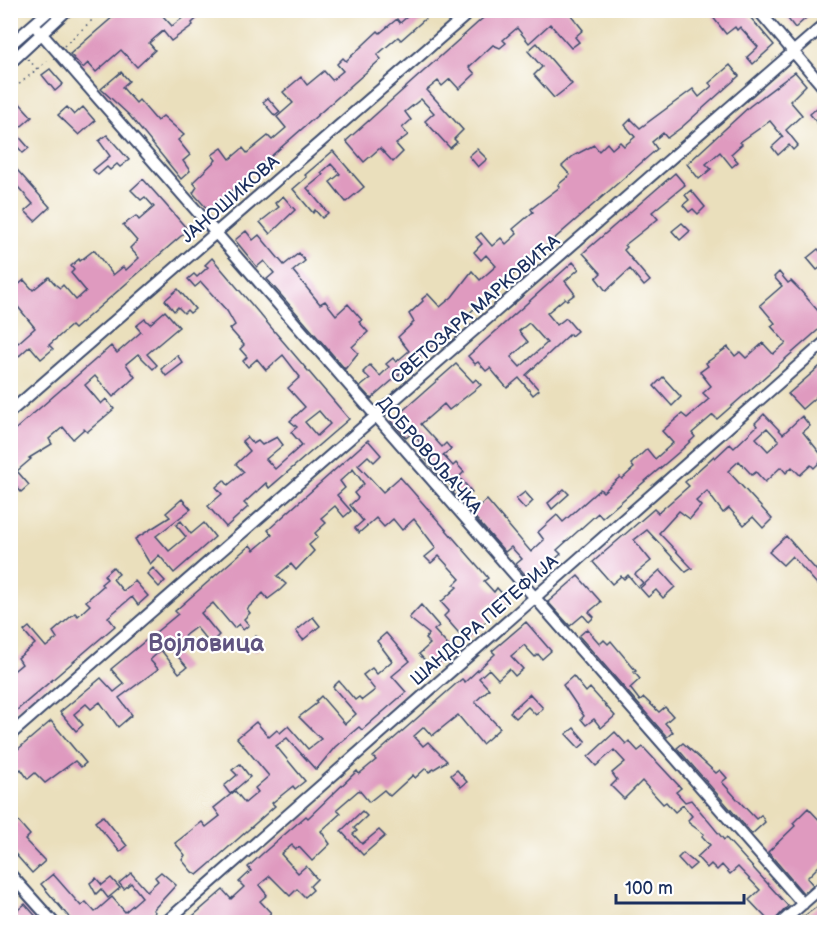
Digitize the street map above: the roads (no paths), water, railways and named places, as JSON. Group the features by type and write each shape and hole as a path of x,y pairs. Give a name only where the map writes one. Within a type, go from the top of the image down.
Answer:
{"street":[{"path":"10,45 50,10"},
{"path":"10,63 67,10"},
{"name":"ЈАНОШИКОВА","path":"10,412 472,10"},
{"path":"758,10 825,88"},
{"name":"ДОБРОВОЉАЧКА","path":"34,25 375,418 803,904"},
{"name":"СВЕТОЗАРА МАРКОВИЋА","path":"10,735 825,25"},
{"name":"ШАНДОРА ПЕТЕФИЈА","path":"166,922 825,344"},
{"path":"10,874 53,922"},
{"path":"782,922 825,885"}],"district":[{"name":"Војловица","path":"206,643"}]}
